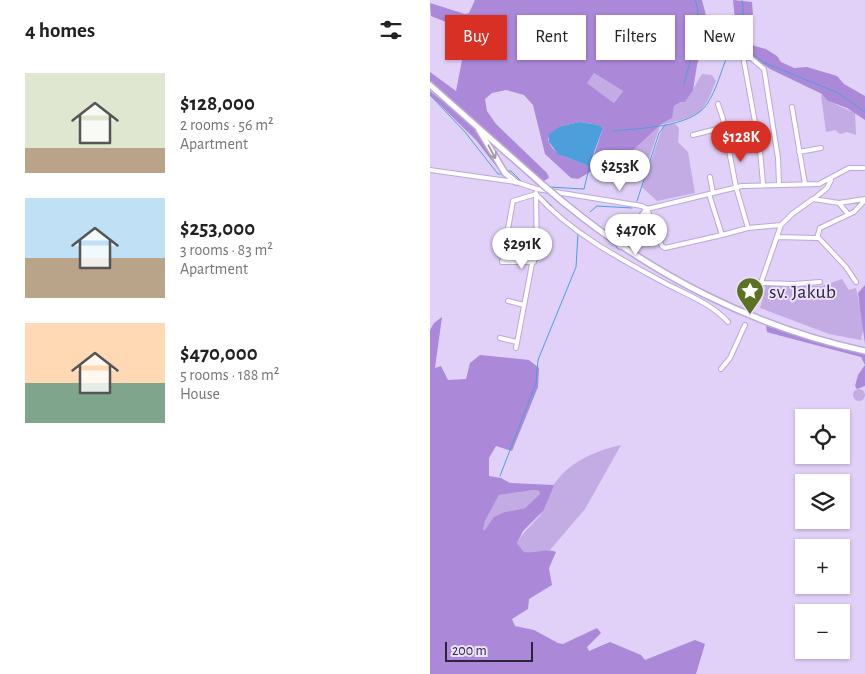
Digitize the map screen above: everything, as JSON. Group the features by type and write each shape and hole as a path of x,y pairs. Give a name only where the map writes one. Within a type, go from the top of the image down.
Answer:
{"main road":[{"path":"430,85 543,185 620,246 679,282 738,310 796,332 865,351"},
{"path":"471,120 486,140 505,173 516,182"},
{"path":"620,246 646,209"}],"street":[{"path":"763,184 761,156 743,56 751,58 764,69 778,158 779,184"},
{"path":"718,104 725,127 736,187 748,228"},
{"path":"792,107 805,184"},
{"path":"693,135 725,127"},
{"path":"799,152 821,148"},
{"path":"430,170 516,182 537,189 634,204 646,209 736,187 763,184 819,184 830,180 849,168 865,168"},
{"path":"710,177 711,193 722,235"},
{"path":"753,306 763,283 781,225 800,207 827,188 830,180"},
{"path":"516,348 524,305 537,256 537,189"},
{"path":"534,262 502,262 513,201 536,194"},
{"path":"536,194 574,228 635,267 703,302 728,322"},
{"path":"815,198 840,203 865,199"},
{"path":"818,237 820,228 854,212 865,199"},
{"path":"840,203 848,214"},
{"path":"646,209 664,248 748,228 781,225"},
{"path":"777,237 803,239 818,237"},
{"path":"818,237 846,267 856,282"},
{"path":"763,283 794,284 820,282"},
{"path":"508,301 524,305"},
{"path":"721,369 730,358 745,325"},
{"path":"500,338 517,342"}],"shaded area":[{"path":"475,0 702,0 706,15 685,15 685,60 699,60 693,90 685,102 680,102 674,106 672,118 660,125 633,150 610,157 597,168 578,179 571,178 545,154 533,105 524,95 506,90 492,93 485,99 487,111 496,124 547,173 549,178 542,182 430,83 430,72 456,91 462,60 507,60 507,15 445,15 445,22 431,16 430,3 465,14 469,13","holes":["594,73 623,91 614,103 587,83","580,122 599,125 603,128 591,164 586,165 563,156 550,145 548,139 561,126"]},
{"path":"733,0 752,2 753,15 734,15"},
{"path":"753,45 766,49 777,56 781,62 794,68 807,67 837,76 844,84 865,96 865,120 847,108 828,101 822,94 770,69 753,57"},
{"path":"594,73 623,91 614,103 587,83"},
{"path":"702,74 712,75 716,81 701,111 686,119 660,125 669,120 674,106 679,102 685,102"},
{"path":"430,91 472,125 499,170 476,140 430,95"},
{"path":"823,94 828,101 855,113 856,135 847,132 840,134 835,130 826,132 821,95"},
{"path":"675,124 679,128 678,142 688,152 695,193 657,201 642,187 663,126"},
{"path":"660,126 648,161 630,163 635,147 645,136"},
{"path":"842,279 849,290 856,288 864,326 861,340 829,334 760,308 766,285 822,286"},
{"path":"865,285 865,344 858,293"},
{"path":"442,317 435,368 441,366 448,380 466,379 470,363 480,355 529,360 539,368 538,387 512,451 496,446 489,458 489,476 501,478 510,483 554,485 544,510 523,531 517,543 524,552 556,552 549,568 552,585 529,599 528,609 512,619 515,626 534,630 563,644 597,628 601,633 587,647 589,651 610,642 641,655 645,660 695,640 705,644 696,674 430,674 430,330 434,323","holes":["539,491 540,494 525,508 505,512 494,517 485,530 483,530 485,521 499,495"]},
{"path":"766,326 865,355 865,365 861,357 770,333 767,332"},
{"path":"865,365 865,386 857,389 855,386 858,375"},
{"path":"857,389 861,389 865,395 861,401 857,401 853,397 853,393"},
{"path":"621,445 585,509 550,550 533,554 524,552 517,543 545,509 551,489 564,472 591,455"},
{"path":"539,491 540,494 525,508 505,512 483,530 485,521 499,495"}],"water":[{"path":"580,122 599,125 603,128 589,166 558,154 549,142 549,134 561,126"}],"waterway":[{"path":"684,84 697,30 698,9 695,0"},
{"path":"613,131 664,125 690,118 700,112 714,92 740,28 743,15 742,0"},
{"path":"753,54 763,62 838,93 865,112"},
{"path":"430,95 465,132 498,174 502,174"},
{"path":"637,201 659,133 665,125"},
{"path":"549,187 584,189 590,164"},
{"path":"507,171 511,171 523,183"},
{"path":"527,184 532,185"},
{"path":"540,195 552,206"},
{"path":"590,212 597,206 632,208"},
{"path":"500,476 536,383 538,360 576,267 578,234"}],"place":[{"name":"sv. Jakub","path":"750,315"}]}
